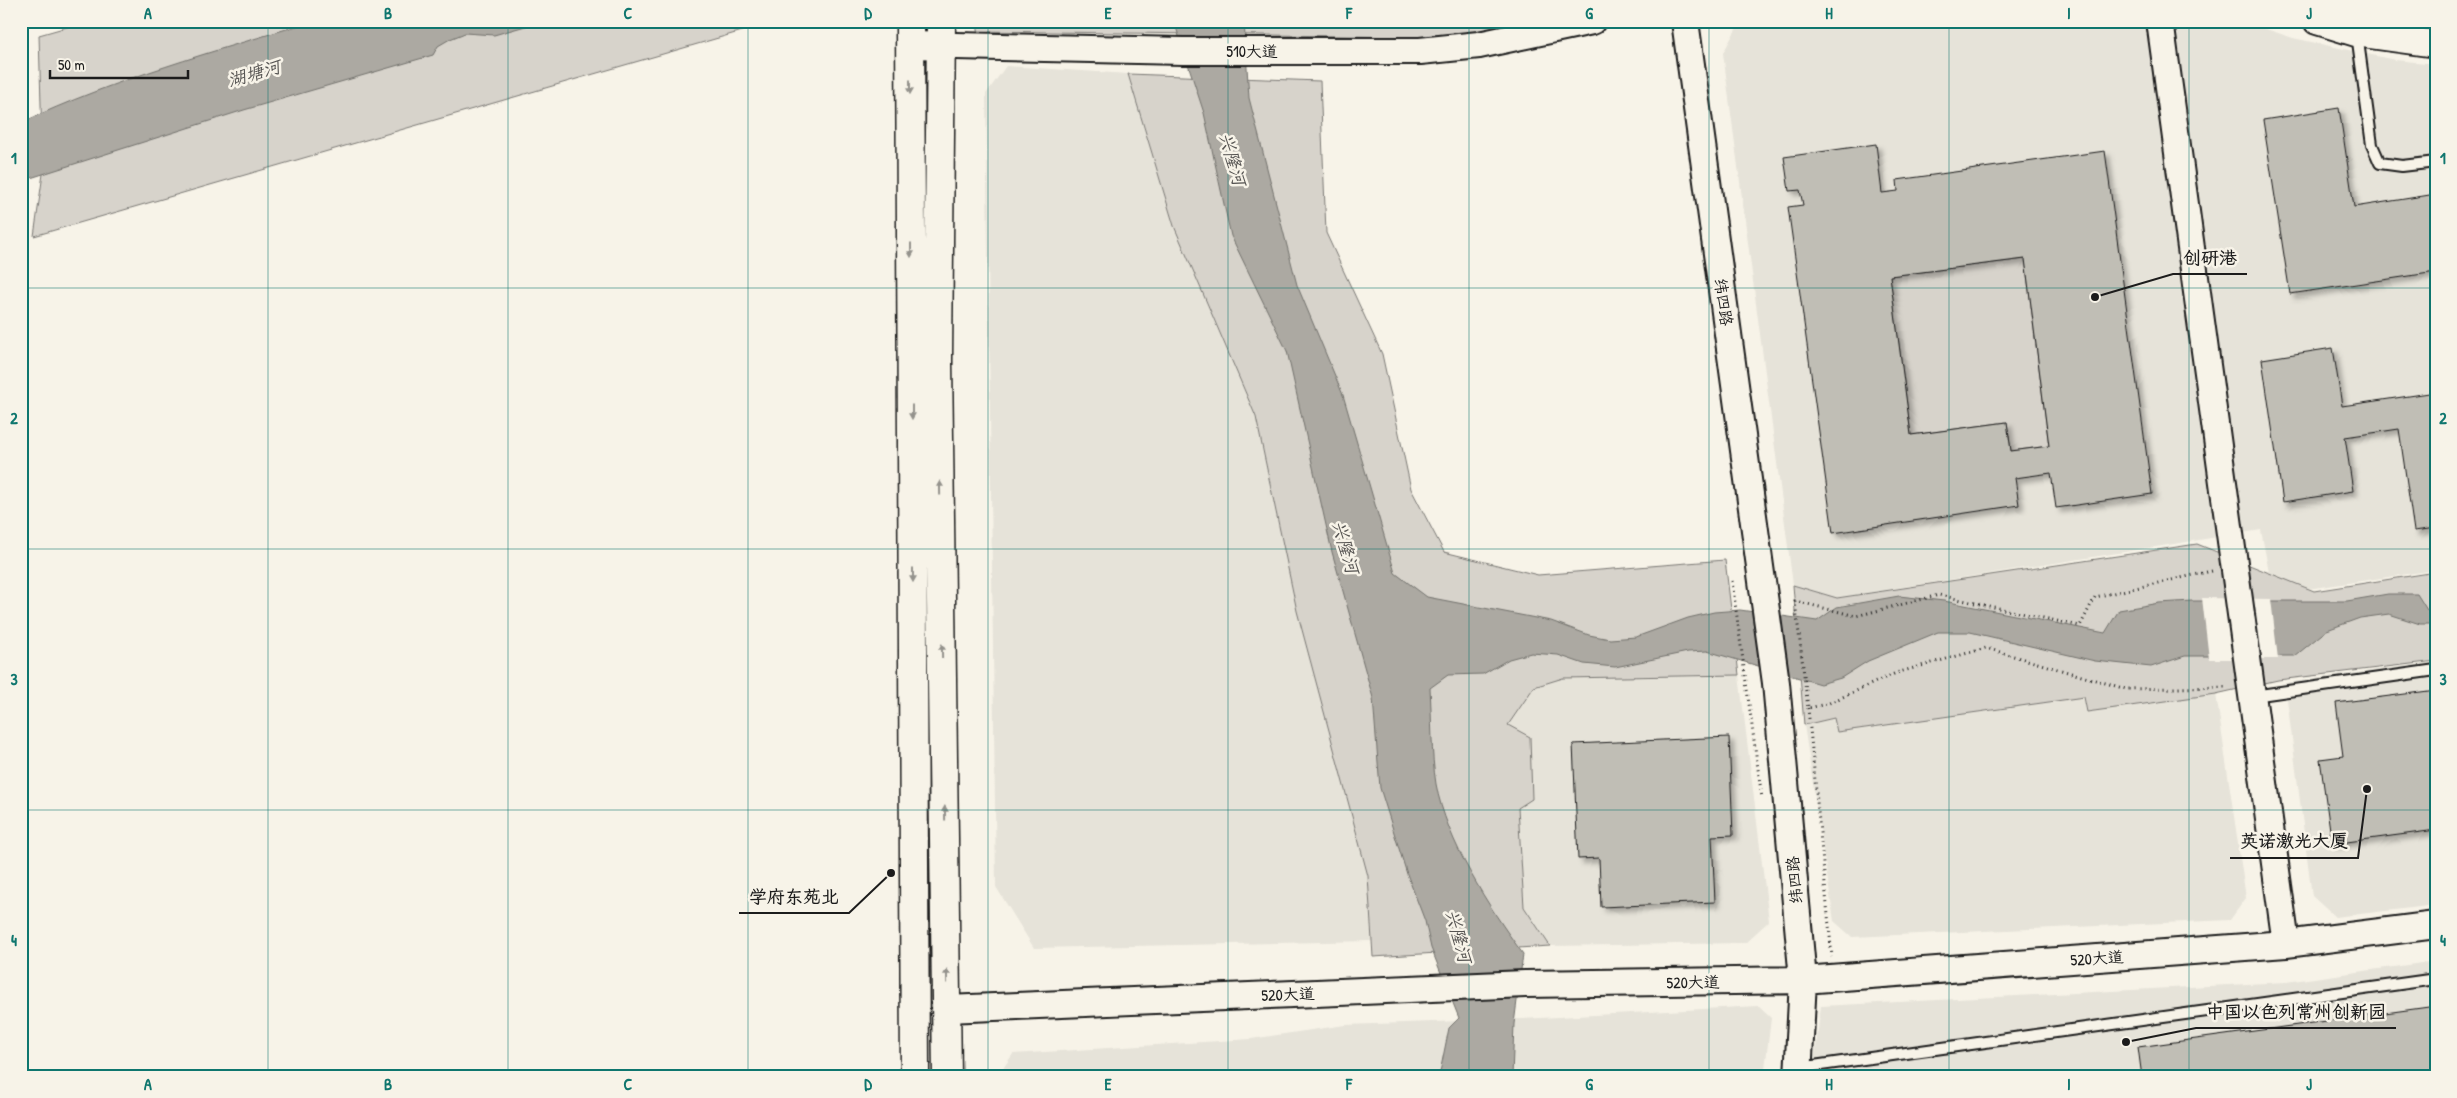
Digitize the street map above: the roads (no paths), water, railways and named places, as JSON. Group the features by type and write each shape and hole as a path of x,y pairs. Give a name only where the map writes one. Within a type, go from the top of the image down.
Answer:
{"main road":[{"path":"910,33 914,1077"},
{"path":"941,34 938,360 947,1077"}],"street":[{"name":"510大道","path":"910,33 1183,51 1420,51 1479,45 1592,21"},
{"name":"纬四路","path":"1685,21 1776,683 1803,980 1798,1072"},
{"path":"2160,21 2286,944"},
{"path":"2317,21 2356,33 2436,44"},
{"name":"520大道","path":"947,1009 1525,984 1803,980 2286,944 2436,925"}],"lane":[{"path":"2356,33 2372,145 2380,163 2402,166 2436,162"},
{"path":"2252,696 2436,670"},
{"path":"1798,1072 2436,979"}],"water":[{"name":"湖塘河","path":"313,21 543,21 494,35 465,33 438,46 433,55 244,110 21,181 21,123 128,79"},
{"name":"兴隆河","path":"1174,21 1244,21 1249,98 1297,285 1343,395 1395,573 1427,597 1551,621 1589,635 1610,639 1636,637 1688,618 1714,612 1740,610 1817,621 1837,607 1899,596 1944,601 2105,633 2119,610 2159,603 2192,601 2347,601 2388,594 2417,594 2427,610 2436,606 2436,624 2420,624 2389,614 2360,618 2327,630 2295,656 2185,656 2151,667 2095,661 1970,632 1938,632 1868,661 1841,678 1820,684 1707,651 1688,652 1615,667 1584,664 1558,655 1531,653 1509,659 1483,674 1448,675 1430,688 1433,760 1441,805 1449,828 1470,873 1496,916 1523,954 1514,1024 1512,1077 1439,1077 1449,1028 1459,1018 1431,948 1425,921 1407,874 1380,788 1373,698 1332,552 1287,351 1231,236 1204,113"}],"place":[{"name":"创研港","path":"2095,297"},
{"name":"英诺激光大厦","path":"2367,789"},
{"name":"学府东苑北","path":"891,873"},
{"name":"中国以色列常州创新园","path":"2126,1042"}]}
